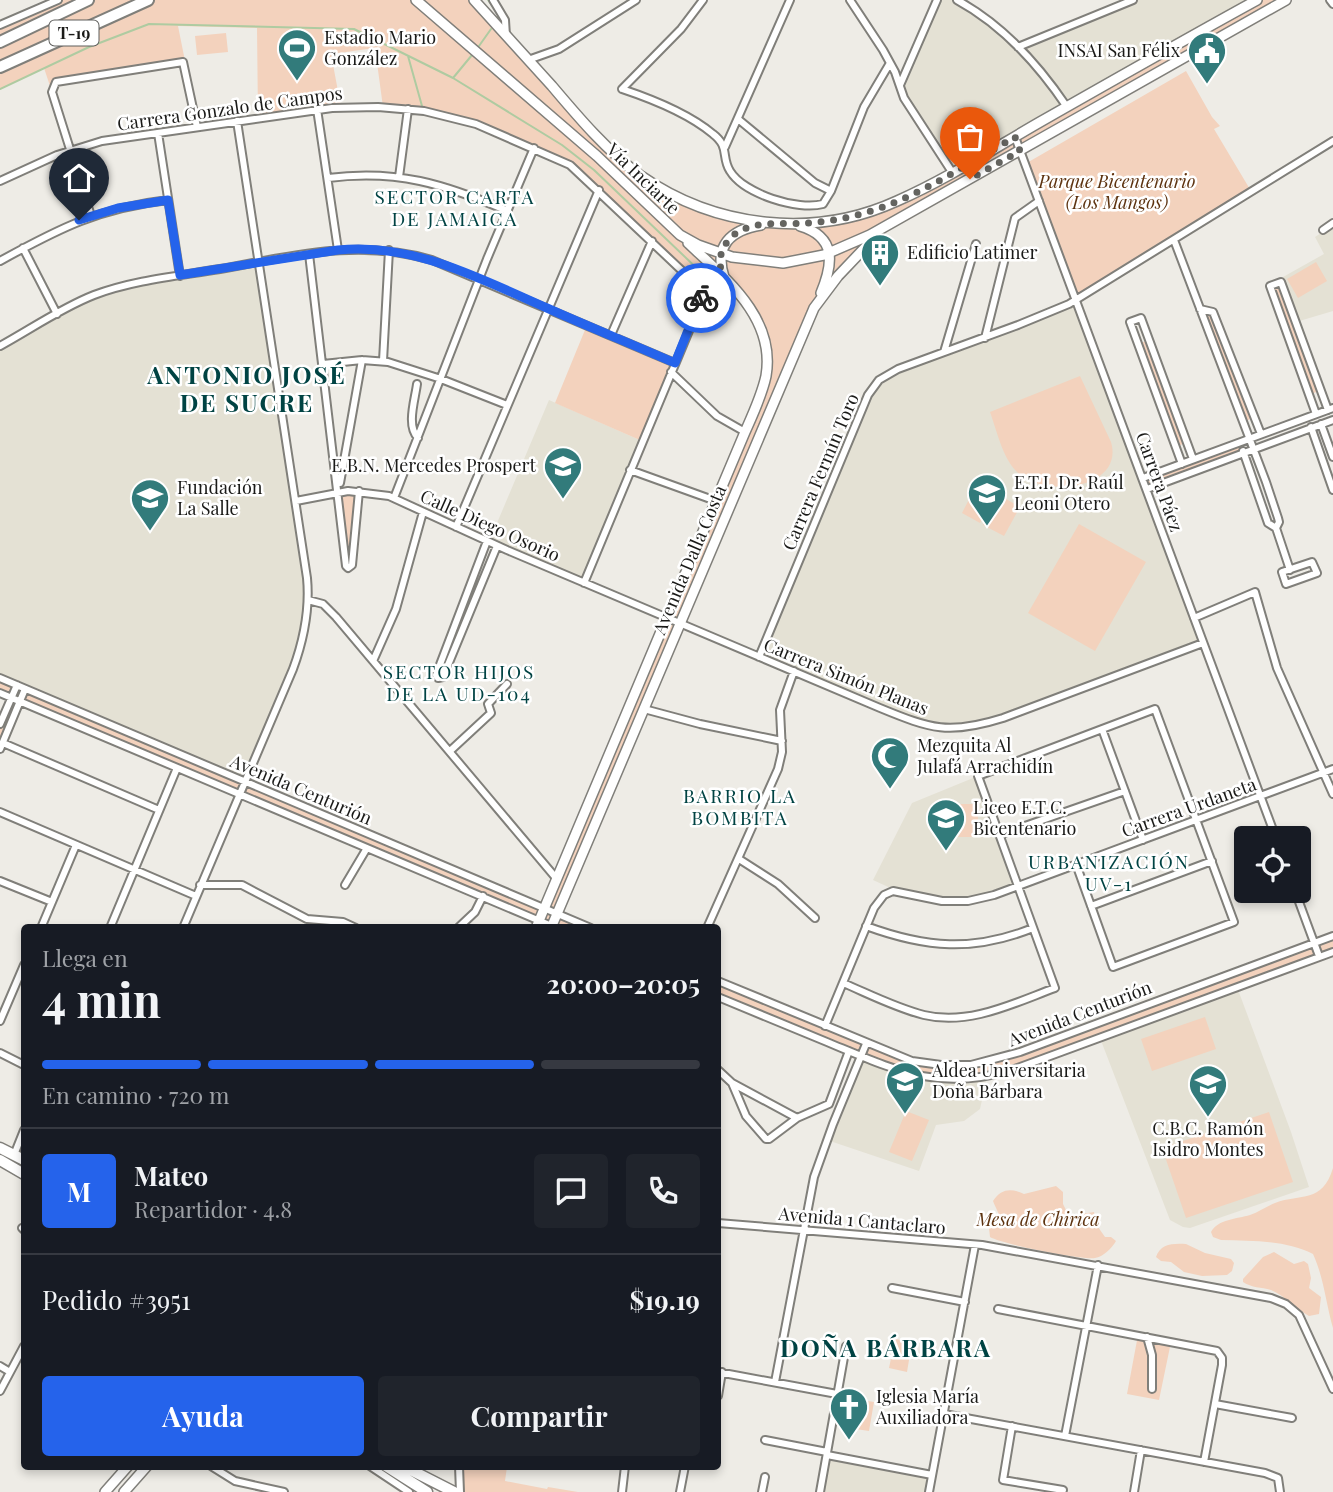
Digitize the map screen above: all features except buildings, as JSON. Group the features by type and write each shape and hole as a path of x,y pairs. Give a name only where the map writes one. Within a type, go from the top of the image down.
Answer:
{"highway":[{"name":"T-19","path":"0,43 88,0"},
{"name":"T-19","path":"0,67 148,0"}],"main road":[{"path":"0,1148 21,1158"},
{"path":"0,1160 21,1172"},
{"path":"392,1470 427,1492"},
{"path":"411,1470 454,1492"}],"street":[{"path":"0,25 58,0"},
{"name":"Vía Inciarte","path":"416,0 597,156 680,235 698,245 721,254 749,260 783,262 830,253 889,224"},
{"name":"Vía Inciarte","path":"474,0 597,136 646,179 675,197 703,209 769,224"},
{"path":"493,0 505,20 506,36"},
{"path":"528,60 559,50 636,0"},
{"path":"703,0 681,29 622,89 669,108 706,128 725,147"},
{"path":"790,0 725,147 727,165 732,174 754,191 775,199 816,206 823,204 831,191 864,107 890,63"},
{"path":"850,0 890,63 904,98 952,172"},
{"path":"900,86 937,0"},
{"path":"957,0 986,17 1018,47 1052,85 1067,107"},
{"path":"1018,47 1133,0"},
{"path":"584,583 701,295 716,291 726,280 721,268 721,254 725,243 736,233 752,226 847,218 886,206 952,172 1257,0"},
{"path":"889,224 1286,0"},
{"path":"91,216 52,92 56,82 183,62 197,127"},
{"name":"Carrera Gonzalo de Campos","path":"0,181 71,150 102,141 317,109 362,106 408,109 461,120 570,165 696,284 701,295"},
{"path":"317,109 338,250"},
{"path":"399,177 408,109"},
{"path":"738,119 816,183 831,191"},
{"path":"185,924 301,650 308,600 296,501 237,121"},
{"path":"158,133 180,275"},
{"name":"Carrera Páez","path":"1015,137 1271,826"},
{"name":"Carrera Fermín Toro","path":"760,657 874,385 886,375 985,338 1076,299 1333,141"},
{"path":"394,498 479,279 534,148"},
{"path":"328,178 356,175 399,177 452,188 508,211"},
{"path":"456,527 599,190"},
{"path":"0,261 64,226 91,216 168,200"},
{"path":"985,338 1015,218 1039,201"},
{"path":"816,206 818,222"},
{"path":"1323,230 1333,223"},
{"path":"791,224 818,235 826,243 830,253 829,270 814,308"},
{"name":"Avenida Dalla Costa","path":"554,924 814,308 855,257 889,224"},
{"name":"Avenida Dalla Costa","path":"538,924 746,432 765,379 766,349 761,328 753,312 726,280 680,235"},
{"path":"1174,240 1254,449 1278,518 1276,527 1290,570"},
{"path":"611,335 652,241"},
{"path":"944,352 976,244"},
{"path":"23,248 57,314"},
{"path":"0,346 57,314 107,291 180,275 309,254 338,250 389,250 432,260 675,363"},
{"path":"383,361 389,250"},
{"path":"309,254 348,568 352,565 359,491"},
{"path":"1143,478 1330,409 1282,282 1270,286 1316,414"},
{"path":"1200,309 1213,312 1261,434"},
{"path":"1182,464 1130,322 1140,318 1193,459"},
{"path":"338,492 362,360"},
{"path":"323,364 383,361 441,379 507,405"},
{"path":"671,372 717,416 746,432"},
{"path":"417,384 412,426 414,435 418,438"},
{"path":"1147,489 1333,420"},
{"path":"1321,424 1333,457"},
{"path":"1311,428 1333,491"},
{"path":"1240,442 1268,523 1276,527"},
{"path":"630,470 716,501"},
{"name":"Calle Diego Osorio","path":"296,501 338,492 359,491 394,498 497,546 668,617"},
{"path":"373,661 398,602 423,512"},
{"path":"487,541 436,675 438,678 443,677 460,640 497,546"},
{"path":"1312,562 1317,573 1286,584 1282,572 1290,570 1312,562"},
{"path":"1194,618 1255,592 1277,668 1333,794"},
{"path":"308,600 318,601 328,609 556,878"},
{"name":"Carrera Simón Planas","path":"668,617 912,721 939,729 961,728 1003,718 1203,643"},
{"path":"709,924 781,760 780,710 794,671"},
{"name":"Avenida Centurión","path":"0,678 581,924"},
{"path":"450,751 491,713 488,704 506,684"},
{"path":"0,724 17,685"},
{"path":"25,689 1,746 159,810"},
{"name":"Avenida Centurión","path":"0,694 484,897 538,924"},
{"name":"Avenida Centurión","path":"0,694 5,713"},
{"path":"16,712 35,708"},
{"path":"644,709 782,741"},
{"path":"843,983 915,1012 942,1018 977,1015 1055,988 978,776 1156,709 1234,922 1113,967 1076,864"},
{"path":"1102,729 1143,840"},
{"path":"112,924 177,768"},
{"name":"Carrera Urdaneta","path":"866,926 877,903 884,895 893,891 934,901 955,902 986,897 1333,769"},
{"path":"999,835 1125,791"},
{"path":"0,812 196,896"},
{"path":"43,924 76,845"},
{"path":"345,885 367,848"},
{"path":"739,859 778,884 815,918"},
{"path":"1091,906 1212,861"},
{"path":"0,881 52,902"},
{"path":"200,885 242,885 307,919 347,924"},
{"path":"462,924 475,912 484,897"},
{"path":"1299,903 1319,956"},
{"path":"825,1026 866,926 903,939 949,946 989,942 1033,928"},
{"name":"Avenida Centurión","path":"721,982 897,1056 956,1066 987,1062 1020,1052 1333,936"},
{"name":"Avenida Centurión","path":"721,998 890,1069 929,1078 968,1079 998,1074 1333,951"},
{"path":"0,1021 21,972"},
{"path":"775,1382 818,1164 866,1044"},
{"path":"733,1083 746,1116 766,1139 769,1139 797,1118 829,1104 849,1051"},
{"path":"0,1053 21,1064"},
{"path":"721,1073 733,1083 797,1118"},
{"path":"14,1155 21,1138"},
{"name":"Avenida 1 Cantaclaro","path":"721,1223 975,1245 1271,1298 1292,1307 1303,1321 1333,1389"},
{"path":"929,1492 975,1245"},
{"path":"1065,1436 1097,1265"},
{"path":"892,1288 965,1302"},
{"path":"998,1308 1213,1350 1221,1356 1222,1365 1204,1462"},
{"path":"1147,1337 1152,1355 1152,1389"},
{"path":"820,1492 846,1346"},
{"path":"0,1391 21,1352"},
{"path":"0,1366 10,1372"},
{"path":"721,1372 837,1394"},
{"path":"1215,1404 1292,1418"},
{"path":"944,1414 1272,1474 1280,1481 1280,1492"},
{"path":"1012,1426 1002,1479 1063,1490"},
{"path":"765,1440 932,1475"},
{"path":"1134,1492 1141,1450"},
{"path":"105,1492 124,1470"},
{"path":"124,1492 143,1470"},
{"path":"217,1470 235,1481 284,1492"},
{"path":"376,1470 409,1492"},
{"path":"459,1470 460,1492"},
{"path":"622,1492 625,1470"},
{"path":"680,1492 684,1470"},
{"path":"762,1492 765,1478"}],"shaded area":[{"path":"937,0 957,0 1018,47 1133,0 1257,0 952,172 901,91"},
{"path":"1333,225 1333,311 1296,322 1281,282 1283,277 1324,254 1315,237"},
{"name":"Fundación La Salle","path":"259,262 307,578 304,638 245,782 0,678 0,346 72,305 107,291"},
{"name":"E.T.I. Dr. Raúl Leoni Otero","path":"1076,299 1203,643 1003,718 939,728 759,657 868,395 879,380"},
{"name":"E.B.N. Mercedes Prospert","path":"549,400 642,441 584,583 489,542"},
{"name":"Liceo E.T.C. Bicentenario","path":"978,776 1017,887 955,902 897,891 873,880 912,803"},
{"name":"C.B.C. Ramón Isidro Montes","path":"1237,987 1309,1187 1190,1228 1183,1227 1170,1220 1100,1038"},
{"name":"Aldea Universitaria Doña Bárbara","path":"861,1057 987,1077 980,1109 964,1121 936,1125 919,1171 827,1140"},
{"path":"827,1455 932,1475 929,1492 820,1492"}],"green space":[{"path":"58,0 474,0 629,166 713,213 809,223 897,201 1257,0 1286,0 889,224 823,296 557,913 584,924 538,924 539,921 20,702 0,749 0,724 11,698 19,701 25,689 544,908 763,386 764,338 729,282 701,295 699,289 599,190 553,156 444,115 383,107 375,48 331,54 341,107 258,118 257,28 178,26 186,66 185,63 59,81 52,92 44,68 0,89 0,25"},
{"path":"226,33 228,52 197,55 195,36"},
{"name":"Parque Bicentenario (Los Mangos)","path":"1186,71 1220,126 1214,129 1251,191 1076,299 1025,164"},
{"path":"1316,262 1327,281 1298,298 1287,279"},
{"path":"1281,282 1321,390 1309,395 1270,286"},
{"path":"1200,309 1213,312 1255,417 1244,422"},
{"path":"587,325 675,363 642,441 555,403"},
{"path":"1149,340 1187,442 1176,447 1138,344"},
{"path":"1080,376 1111,442 1112,458 1106,471 1094,480 1061,487 1028,480 1016,471 1007,458 990,412"},
{"path":"1240,442 1243,453 1147,489 1143,478"},
{"path":"976,486 994,496 980,523 962,513"},
{"path":"359,491 350,568 347,568 338,492"},
{"path":"999,495 1020,507 1004,536 983,525"},
{"path":"1079,524 1146,562 1095,651 1028,613"},
{"path":"0,678 17,685 11,698 0,693"},
{"path":"944,804 978,804 978,837 945,837"},
{"path":"1333,936 1333,952 1060,1052 980,1078 921,1077 721,998 721,982 853,1038 927,1063 987,1062"},
{"path":"1205,1017 1216,1049 1152,1071 1141,1039"},
{"path":"906,1111 929,1120 912,1161 889,1152"},
{"path":"1269,1112 1293,1182 1186,1218 1162,1148"},
{"path":"1333,1168 1333,1328 1313,1254 1280,1244 1221,1240 1213,1237 1211,1232 1223,1222 1250,1215 1275,1203 1317,1192 1323,1187"},
{"name":"Mesa de Chirica","path":"1056,1186 1063,1192 1063,1204 1069,1216 1094,1212 1098,1227 1105,1237 1116,1241 1104,1254 1095,1258 1074,1257 990,1237 989,1228 998,1215 993,1201 1003,1191 1011,1190 1024,1194"},
{"path":"1186,1244 1205,1253 1231,1259 1234,1263 1232,1271 1227,1275 1202,1276 1184,1272 1171,1262 1161,1261 1156,1257 1161,1249 1168,1245"},
{"path":"1274,1252 1294,1264 1304,1261 1308,1264 1311,1278 1309,1288 1321,1297 1319,1314 1309,1316 1271,1290 1243,1282 1263,1257"},
{"path":"1138,1335 1171,1342 1159,1400 1127,1394"},
{"path":"895,1339 912,1342 907,1372 889,1368"},
{"path":"854,1399 874,1402 869,1431 849,1428"},
{"path":"459,1470 507,1470 505,1481 578,1492 461,1492"}],"waterway":[{"path":"488,0 498,13 498,19"},
{"path":"0,89 89,47 149,24 354,29 453,78 562,145 594,170 706,277"},
{"path":"479,46 491,29"},
{"path":"453,78 472,55"},
{"path":"408,56 422,106"}],"way so far":[{"path":"701,298 701,295 716,291 728,282 721,268 722,249 730,237 743,229 769,224 827,221 873,211 910,195 1015,137 1020,151 970,179"}],"place":[{"name":"Estadio Mario González","path":"297,82"},
{"name":"INSAI San Félix","path":"1207,85"},
{"name":"Edificio Latimer","path":"880,287"},
{"name":"E.B.N. Mercedes Prospert","path":"563,500"},
{"name":"E.T.I. Dr. Raúl Leoni Otero","path":"987,527"},
{"name":"Fundación La Salle","path":"150,532"},
{"name":"Mezquita Al Julafá Arrachidín","path":"890,790"},
{"name":"Liceo E.T.C. Bicentenario","path":"946,852"},
{"name":"Aldea Universitaria Doña Bárbara","path":"905,1115"},
{"name":"C.B.C. Ramón Isidro Montes","path":"1208,1118"},
{"name":"Iglesia María Auxiliadora","path":"849,1441"}],"district":[{"name":"SECTOR CARTA DE JAMAICA","path":"455,208"},
{"name":"ANTONIO JOSÉ DE SUCRE","path":"247,390"},
{"name":"SECTOR HIJOS DE LA UD-104","path":"459,683"},
{"name":"BARRIO LA BOMBITA","path":"740,807"},
{"name":"URBANIZACIÓN UV-1","path":"1109,873"},
{"name":"DOÑA BÁRBARA","path":"886,1349"}],"route":[{"path":"79,220 118,208 168,200 180,275 338,250 365,248 403,252 454,268 675,363 701,298"}]}
